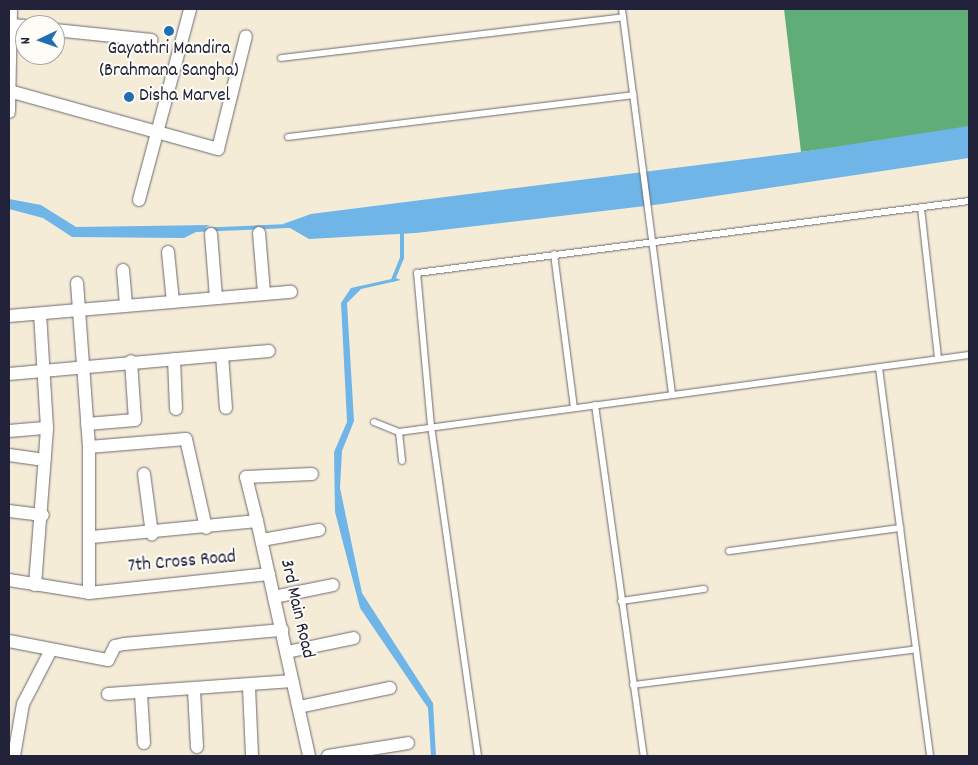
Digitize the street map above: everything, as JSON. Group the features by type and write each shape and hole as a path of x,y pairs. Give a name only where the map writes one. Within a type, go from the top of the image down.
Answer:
{"street":[{"path":"11,9 9,101 218,149 246,36"},
{"path":"139,200 190,9"},
{"path":"10,25 15,25"},
{"path":"65,31 151,40"},
{"path":"259,233 264,293"},
{"path":"211,234 216,298"},
{"path":"168,252 174,302"},
{"path":"124,270 126,305"},
{"path":"77,283 89,447 94,592"},
{"path":"9,316 291,292"},
{"path":"35,585 43,515 46,428 40,314"},
{"path":"9,374 83,368 131,361 269,351"},
{"path":"222,355 226,408"},
{"path":"174,359 176,409"},
{"path":"87,424 135,420 131,361"},
{"path":"9,431 46,428"},
{"path":"89,447 186,439 206,528"},
{"path":"9,455 45,460"},
{"path":"144,474 152,534"},
{"name":"3rd Main Road","path":"308,756 287,652 246,477 312,474"},
{"path":"9,511 43,515"},
{"path":"92,537 152,534 257,521"},
{"path":"262,540 319,530"},
{"name":"7th Cross Road","path":"9,580 94,592 269,574"},
{"path":"274,597 333,585"},
{"path":"9,641 108,660 115,646 124,644 282,630"},
{"path":"287,652 354,638"},
{"path":"14,756 23,704 50,650"},
{"path":"108,694 141,694 249,687 293,681"},
{"path":"249,687 252,756"},
{"path":"299,707 390,688"},
{"path":"194,690 197,747"},
{"path":"141,694 144,743"},
{"path":"328,756 370,753 408,742"}],"lane":[{"path":"622,9 672,395"},
{"path":"281,58 623,17"},
{"path":"288,137 633,95"},
{"path":"478,756 432,426 417,273 652,240 921,208 969,200"},
{"path":"921,208 938,357"},
{"path":"554,254 574,408"},
{"path":"374,422 399,432 432,426 879,368 938,357 969,355"},
{"path":"879,368 930,756"},
{"path":"595,405 644,756"},
{"path":"399,432 402,461"},
{"path":"728,551 900,528"},
{"path":"621,601 704,589"},
{"path":"633,685 916,649"}],"green space":[{"path":"784,9 969,9 969,130 801,152"}],"water":[{"path":"969,126 969,158 662,204 416,233 309,239 283,224 311,214 801,152"},
{"path":"9,199 41,205 76,227 210,225 184,238 72,237 43,218 9,209"},
{"path":"396,278 401,280 361,289 347,303 354,421 342,451 340,488 362,593 433,703 436,756 431,756 428,708 360,608 335,512 334,452 347,422 341,303 351,288"}],"waterway":[{"path":"196,230 289,226"},
{"path":"393,280 402,258 402,231"}],"place":[{"name":"Gayathri Mandira (Brahmana Sangha)","path":"169,31"},
{"name":"Disha Marvel","path":"129,97"}]}
